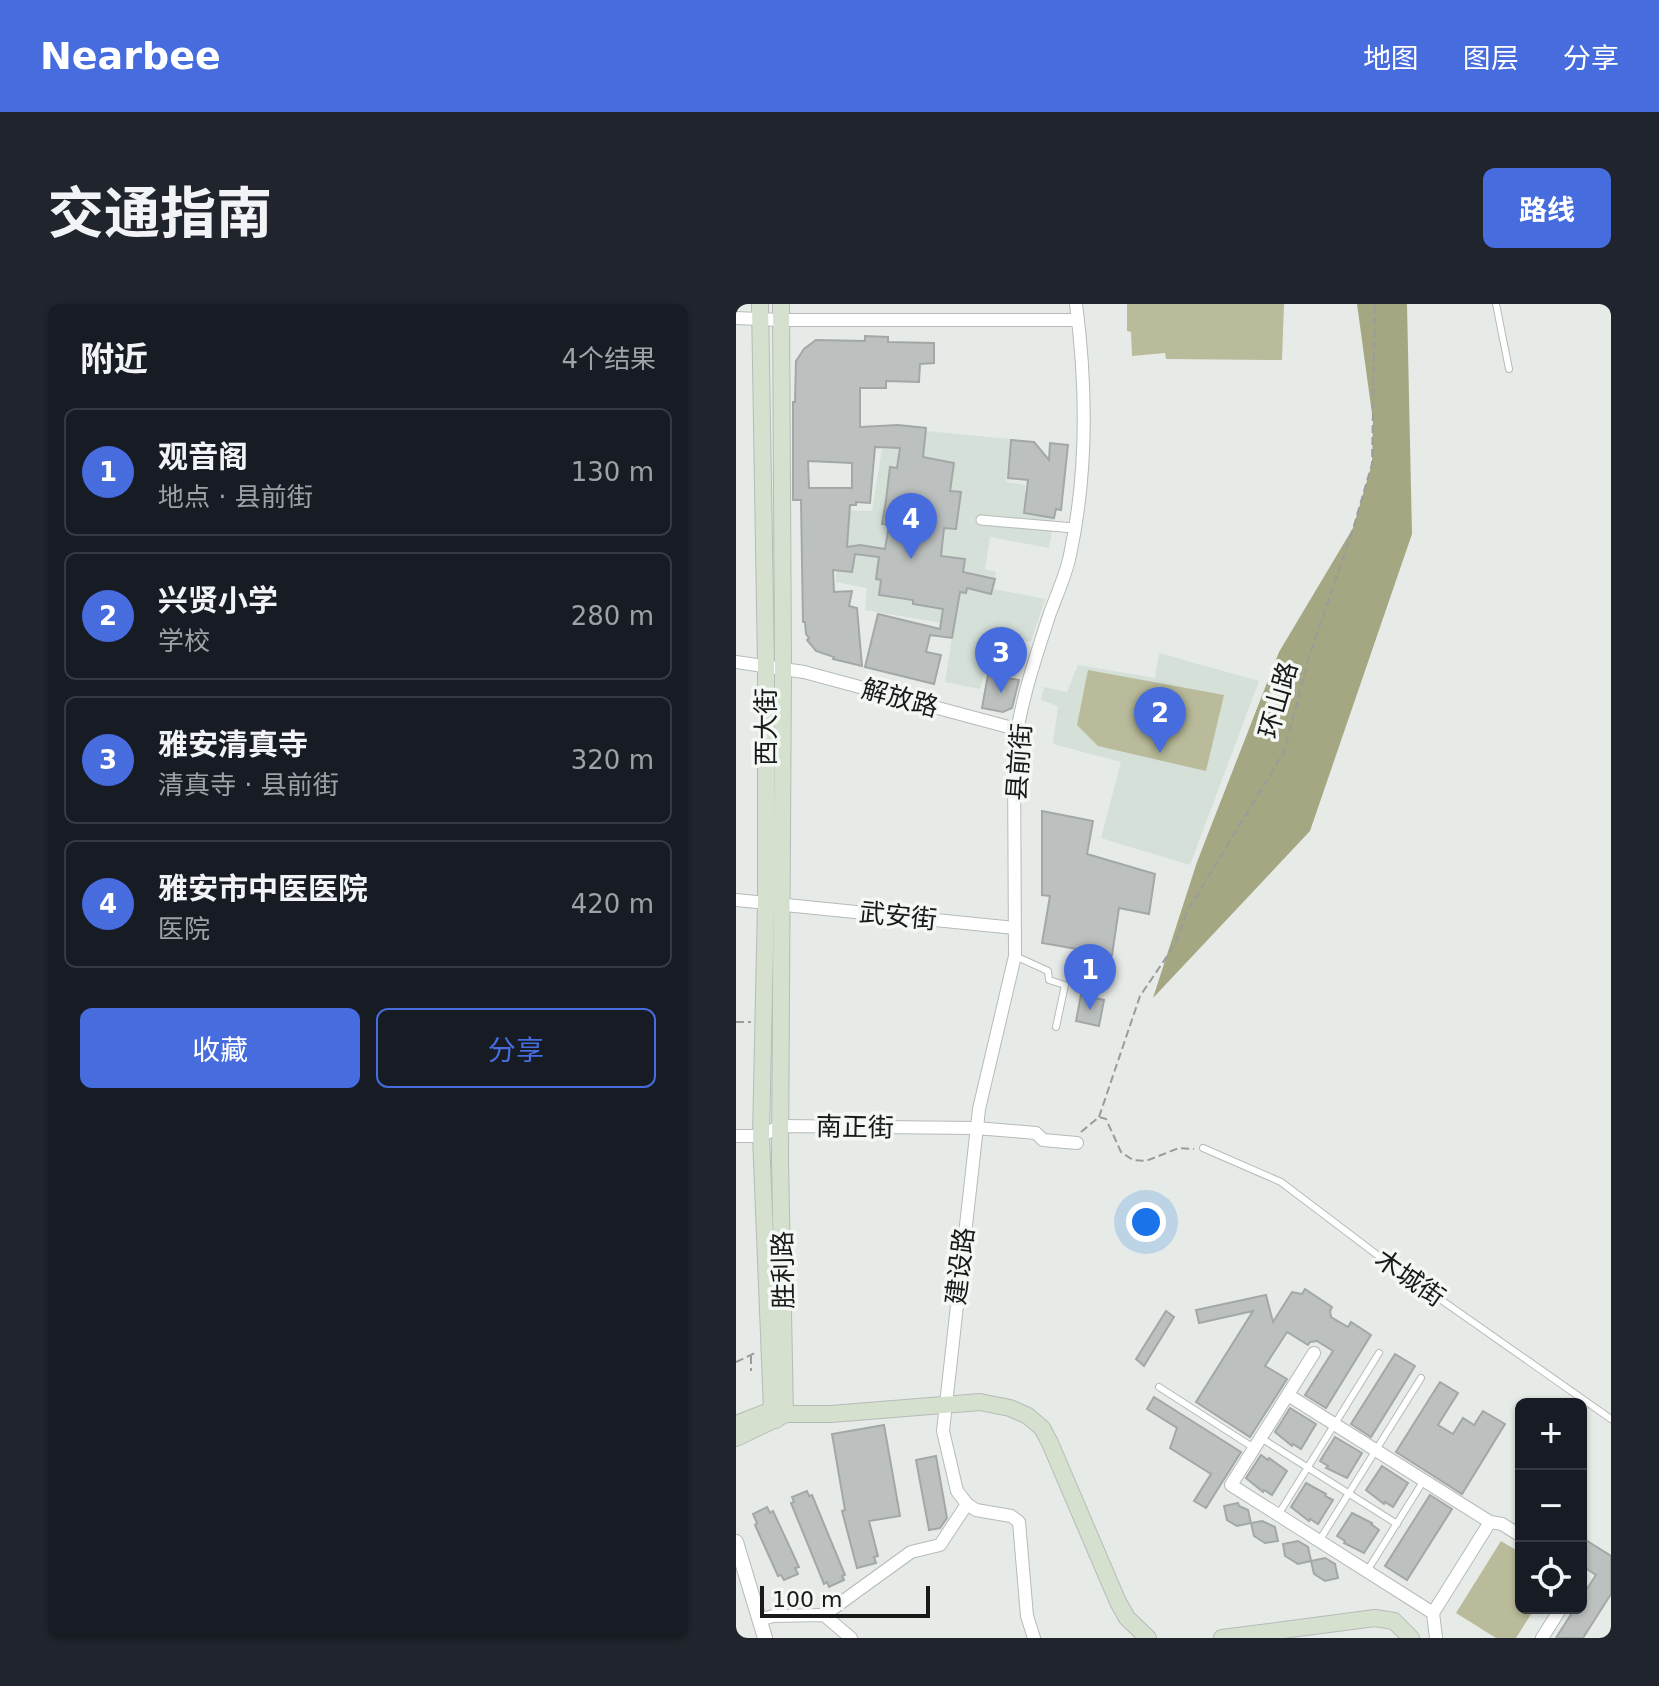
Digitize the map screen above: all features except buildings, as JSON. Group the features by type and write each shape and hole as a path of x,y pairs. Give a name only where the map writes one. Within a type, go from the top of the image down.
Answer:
{"main road":[{"name":"西大街","path":"760,311 774,667"},
{"name":"西大街","path":"780,1126 774,903 774,667 781,312"},
{"name":"西大街","path":"761,1136 774,903"},
{"name":"胜利路","path":"778,1415 780,1126"},
{"name":"胜利路","path":"761,1136 778,1415"},
{"path":"736,1424 778,1415 831,1414 980,1402 1010,1408 1028,1416 1042,1428 1118,1602 1127,1618 1148,1638"},
{"path":"736,1438 778,1415"},
{"path":"1222,1638 1375,1618 1394,1621 1411,1638"}],"street":[{"name":"县前街","path":"976,1128 1015,956 1016,729 1070,557 1074,528 1086,410 1083,342 1076,304"},
{"path":"736,318 760,311 1078,320"},
{"path":"981,520 1074,528"},
{"name":"解放路","path":"736,662 774,667 1016,729"},
{"name":"武安街","path":"736,900 1015,928"},
{"name":"南正街","path":"736,1136 761,1136 780,1126 976,1128 1036,1133 1043,1140 1077,1139"},
{"name":"建设路","path":"967,1504 957,1491 943,1431 976,1128"},
{"path":"1314,1353 1231,1485 1433,1613"},
{"path":"1288,1395 1490,1522 1502,1524 1515,1532"},
{"path":"759,1620 773,1616 824,1615 911,1552 940,1545 967,1504 976,1510 1011,1516 1019,1522 1027,1616 1034,1638"},
{"path":"1436,1638 1433,1613 1490,1522"},
{"path":"736,1542 765,1638"},
{"path":"1542,1638 1557,1614"},
{"path":"824,1615 851,1638"}],"lane":[{"path":"1496,304 1509,369"},
{"path":"1015,956 1048,971 1049,980 1065,985 1056,1027"},
{"name":"木城街","path":"1203,1148 1281,1182 1380,1257 1611,1419"},
{"path":"1278,1515 1379,1353"},
{"path":"1319,1541 1421,1378"},
{"path":"1159,1387 1258,1443 1308,1467 1397,1524"},
{"path":"1367,1571 1424,1480"}],"path":[{"name":"环山路","path":"1099,1117 1140,996 1174,946 1188,910 1284,752 1309,657 1372,464 1375,304"},
{"path":"1077,1139 1099,1117 1106,1119 1121,1152 1133,1160 1146,1161 1179,1148 1203,1148"},
{"path":"736,1362 756,1352"},
{"path":"751,1355 751,1371"}],"shaded area":[{"path":"895,428 1010,439 1006,482 1025,485 1025,509 1055,514 1049,548 990,537 985,569 996,572 994,589 1045,599 1031,642 993,636 980,689 945,682 954,625 865,610 867,588 836,582 836,510 872,511 882,449 892,448"},
{"path":"1159,653 1259,681 1190,865 1101,838 1121,762 1053,744 1058,706 1041,700 1044,687 1067,692 1078,665 1155,678"}],"green space":[{"path":"1127,304 1284,304 1282,360 1166,359 1165,353 1132,356 1131,332 1127,331"},
{"path":"1357,304 1407,304 1412,534 1310,831 1153,998 1197,862 1279,652 1353,528 1372,464 1373,421"},
{"path":"1088,670 1224,695 1206,771 1098,746 1077,725"},
{"path":"1501,1541 1515,1549 1515,1614 1531,1614 1516,1638 1496,1638 1456,1613"}],"place":[{"name":"雅安市中医医院","path":"911,559"},
{"name":"雅安清真寺","path":"1001,693"},
{"name":"兴贤小学","path":"1160,753"},
{"name":"观音阁","path":"1090,1010"}]}
